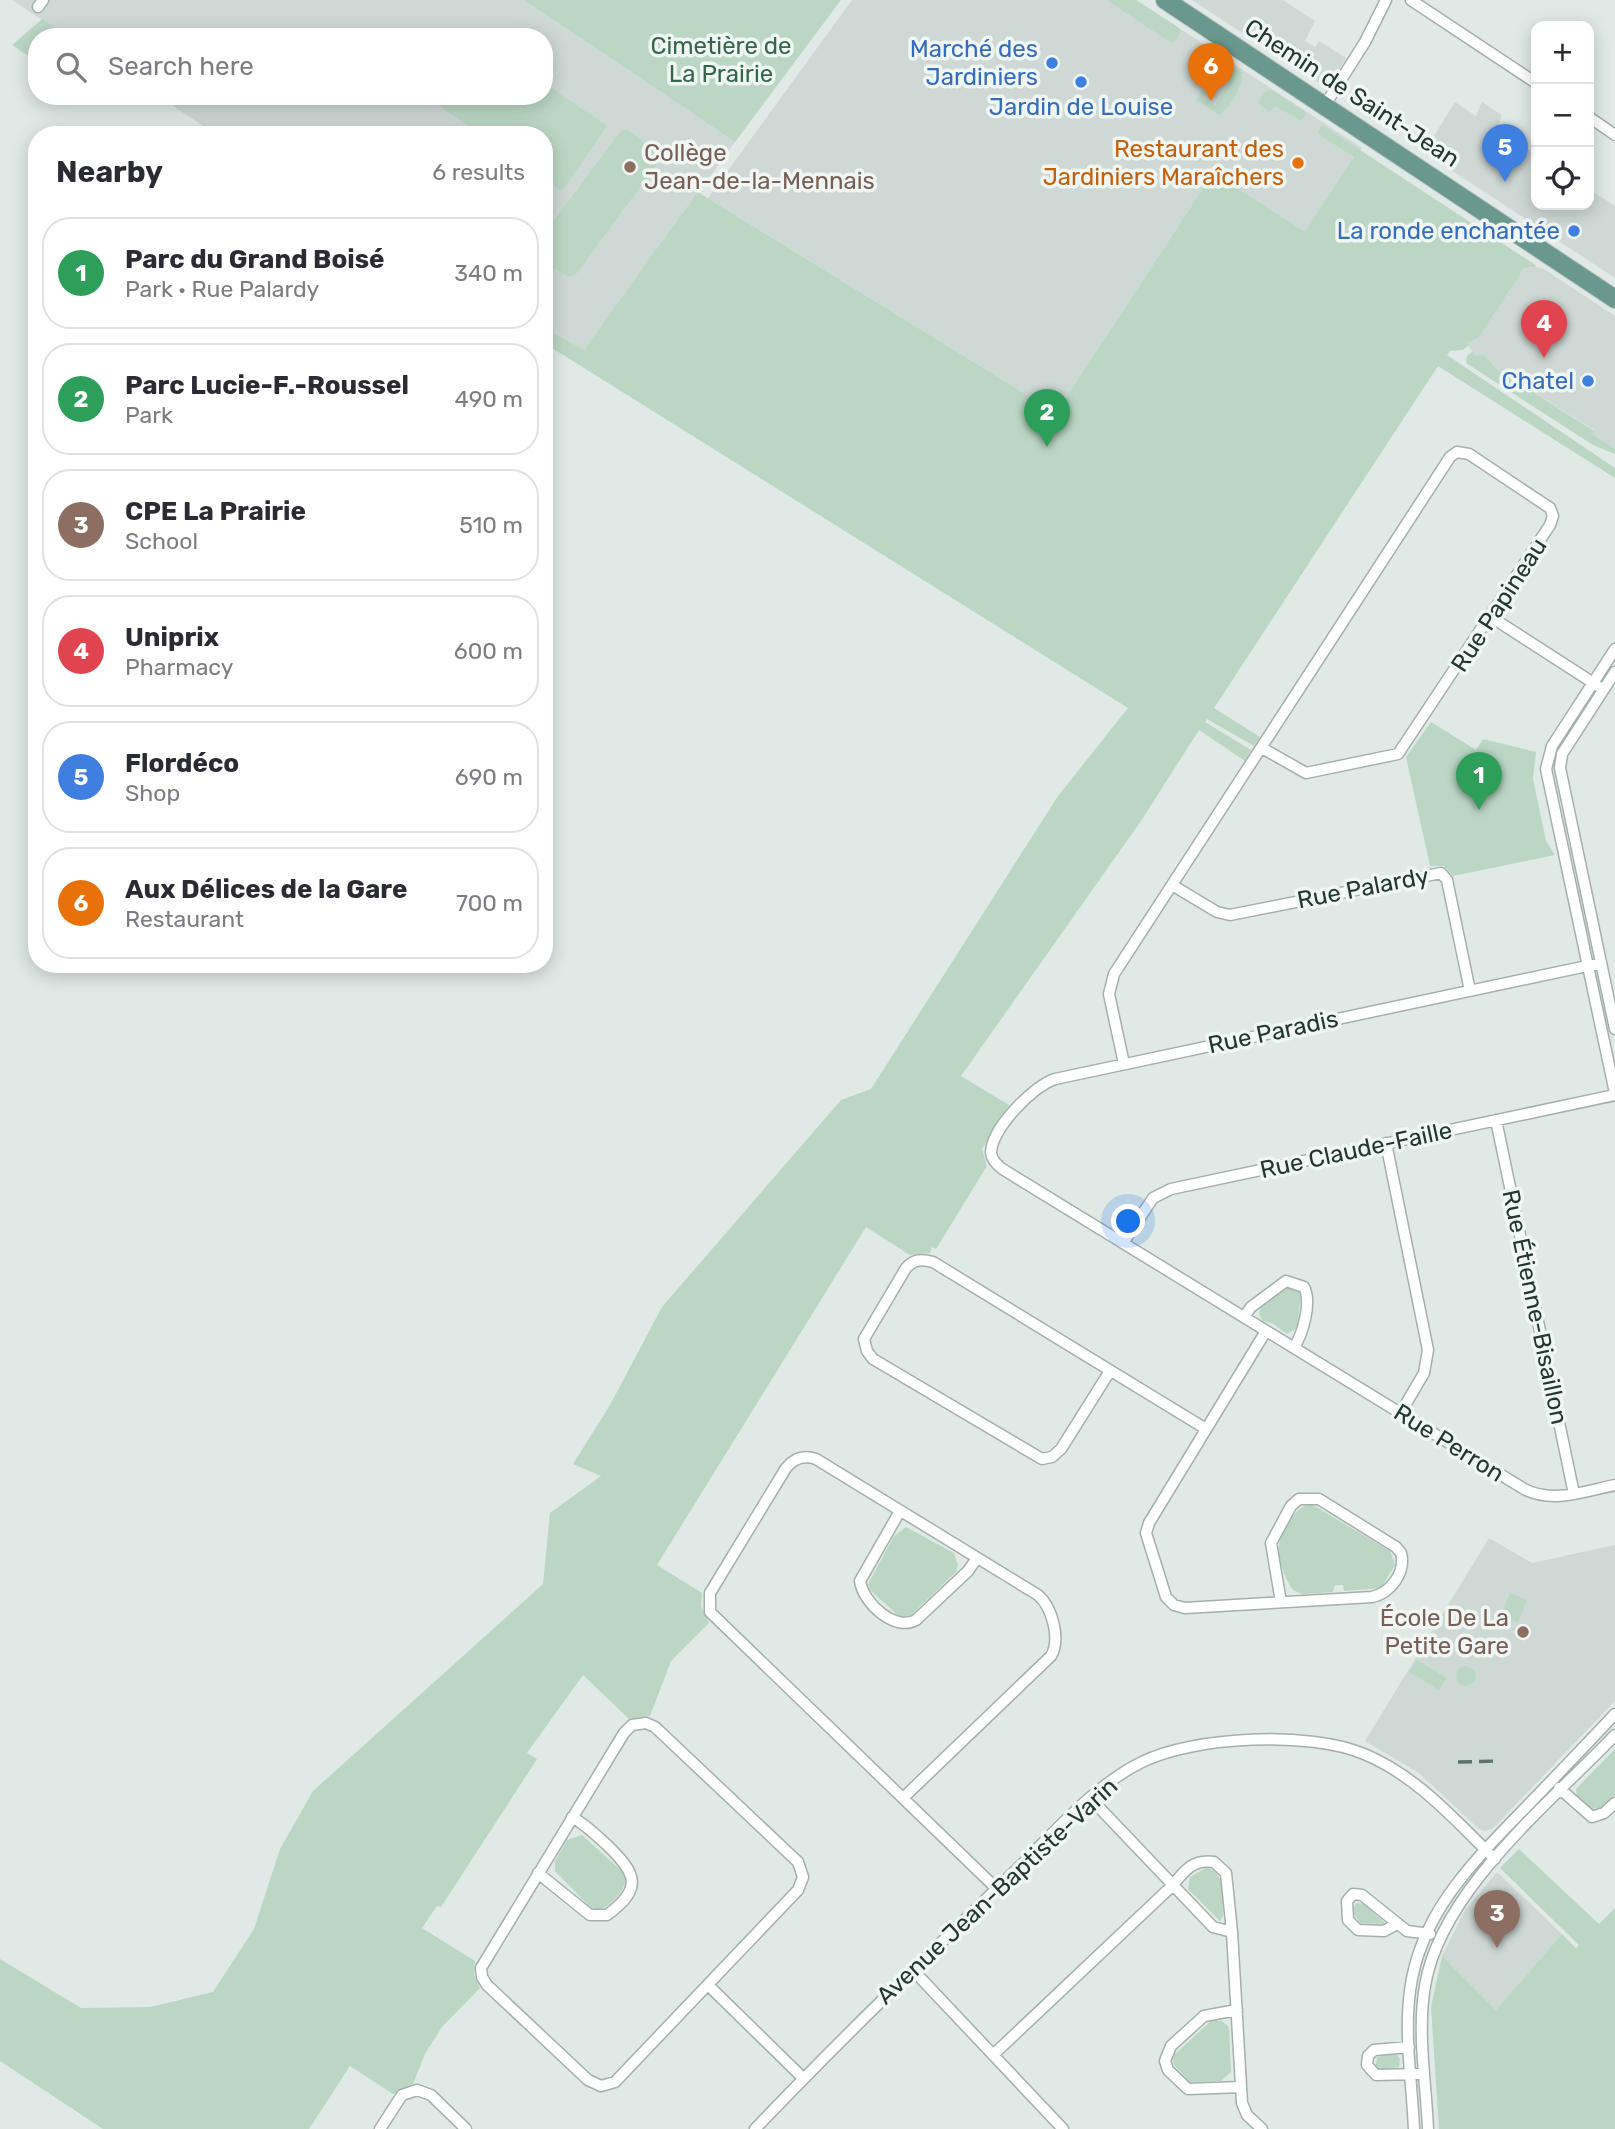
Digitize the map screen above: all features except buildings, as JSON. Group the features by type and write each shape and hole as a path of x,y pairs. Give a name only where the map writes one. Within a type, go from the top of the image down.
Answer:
{"main road":[{"name":"Chemin de Saint-Jean","path":"1166,0 1615,299"}],"street":[{"path":"1325,105 1386,0"},
{"path":"1411,0 1531,80"},
{"path":"1594,120 1615,135"},
{"name":"Rue Papineau","path":"1124,1064 1110,1000 1110,983 1450,457 1457,452 1469,454 1547,505 1553,516 1550,525 1398,754 1306,773 1262,748"},
{"path":"1491,617 1603,690"},
{"path":"1615,649 1552,746 1546,769 1615,1094"},
{"path":"1615,672 1562,754 1560,768 1615,1030"},
{"name":"Rue Palardy","path":"1172,885 1217,912 1230,915 1441,873 1447,880 1470,991"},
{"name":"Rue Paradis","path":"995,1163 991,1154 994,1144 1020,1102 1032,1090 1055,1079 1601,963"},
{"name":"Rue Claude-Faille","path":"1123,1243 1149,1203 1163,1191 1615,1094"},
{"name":"Rue Étienne-Bisaillon","path":"1496,1120 1574,1494"},
{"path":"1386,1143 1428,1350 1424,1373 1400,1414"},
{"name":"Rue Perron","path":"995,1163 1530,1492 1545,1497 1615,1485"},
{"path":"1110,1371 1061,1450 1052,1457 1042,1459 873,1359 867,1351 864,1339 906,1268 914,1261 927,1260 1206,1429"},
{"path":"1244,1317 1251,1307 1286,1281 1304,1287 1307,1294 1302,1333 1294,1348"},
{"path":"1266,1331 1147,1528 1147,1538 1164,1592 1174,1605 1185,1608 1281,1602 1379,1595 1391,1587 1401,1570 1401,1553 1396,1546 1318,1499 1298,1499 1291,1506 1271,1543 1281,1602"},
{"path":"903,1798 1048,1660 1056,1647 1055,1634 1041,1598 816,1459 795,1459 786,1468 712,1589 708,1602 713,1616 997,1889"},
{"path":"900,1511 860,1581 866,1596 892,1621 905,1625 916,1620 968,1571 977,1558"},
{"path":"1414,2129 1409,2046 1410,1988 1426,1933 1444,1899 1485,1850 1615,1714"},
{"path":"646,1723 655,1727 798,1862 803,1872 798,1889 708,1985 615,2082 601,2086 591,2083 482,1977 486,1958 572,1817 624,1733 632,1726 646,1723"},
{"path":"1428,2129 1422,2007 1427,1974 1439,1938 1462,1898 1495,1859 1615,1735"},
{"name":"Avenue Jean-Baptiste-Varin","path":"755,2129 912,1969 1091,1799 1134,1766 1180,1748 1279,1740 1321,1741 1364,1753 1396,1770 1422,1790 1495,1859"},
{"path":"1552,1781 1592,1817 1604,1813 1615,1803"},
{"path":"1091,1799 1213,1927 1231,1932"},
{"path":"538,1873 590,1915 607,1915 630,1893 633,1883 629,1868 572,1817"},
{"path":"993,2055 1173,1885 1182,1871 1198,1862 1210,1861 1222,1867 1228,1881 1241,2087 1245,2112 1262,2129"},
{"path":"1397,1924 1384,1931 1358,1930 1348,1920 1347,1900 1353,1894 1362,1895 1412,1933 1426,1933 1439,1938"},
{"path":"912,1969 1063,2129"},
{"path":"708,1985 803,2078"},
{"path":"1237,2010 1204,2015 1171,2046 1165,2060 1168,2070 1188,2089 1241,2087"},
{"path":"1409,2046 1374,2050 1368,2056 1367,2065 1376,2074 1425,2074"},
{"path":"380,2129 402,2095 417,2090 431,2095 466,2129"}],"shaded area":[{"name":"Collège Jean-de-la-Mennais","path":"12,0 524,0 735,142 584,351 553,333 553,126 203,126 172,105 553,105 553,28 54,28"},
{"path":"852,0 1136,0 1362,148 1307,234 1213,173 1056,413 708,198"},
{"path":"1192,0 1283,0 1315,21 1305,41 1315,47 1319,41 1346,58 1335,76 1320,83"},
{"path":"1455,102 1476,116 1482,102 1502,115 1497,129 1531,152 1531,210 1594,210 1594,192 1615,206 1615,278 1424,152"},
{"path":"1530,265 1544,269 1615,316 1615,449 1592,434 1594,430 1497,369 1483,354 1475,356 1466,342 1524,268"},
{"name":"École De La Petite Gare","path":"1489,1538 1532,1563 1615,1545 1615,1701 1493,1828 1485,1831 1479,1829 1419,1773 1365,1741"},
{"path":"1497,1872 1562,1934 1496,2010 1442,1956 1465,1910"}],"green space":[{"name":"Cimetière de La Prairie","path":"524,0 841,0 735,142"},
{"path":"1107,0 1136,0 1179,28 1181,32 1174,42 1168,41"},
{"path":"42,19 55,28 32,28"},
{"path":"28,31 28,56 12,45"},
{"path":"1210,52 1242,72 1241,84 1235,96 1219,115 1196,100 1201,91 1206,94 1203,99 1215,106 1229,83 1217,76 1210,87 1191,68 1197,58"},
{"path":"553,89 607,126 562,191 553,184 553,126 468,126 438,105 553,105"},
{"path":"1272,90 1306,112 1302,121 1275,106 1270,112 1258,103 1265,91"},
{"path":"1322,125 1537,266 1524,268 1478,338 1467,342 1469,345 1463,350 1450,351 1447,355 1615,468 1615,478 1438,366 1214,708 1260,737 1254,746 1207,719 1205,722 1251,750 1245,761 1199,730 1141,821 961,1076 1009,1105 982,1149 987,1166 936,1249 932,1247 930,1253 910,1255 866,1227 657,1565 702,1593 701,1606 709,1623 671,1661 650,1716 629,1719 583,1675 527,1753 537,1759 441,1907 437,1906 422,1928 475,1961 474,1975 480,1988 442,2027 425,2054 413,2084 393,2094 350,2066 309,2129 103,2129 0,2061 0,1959 81,2008 150,2007 213,1992 254,1929 280,1849 313,1791 543,1584 550,1513 601,1476 573,1464 610,1405 662,1307 841,1100 871,1089 1058,796 1128,708 553,349 553,333 584,350 698,192 1056,413 1213,173 1305,232 1354,157 1317,133"},
{"path":"627,129 657,152 659,161 577,273 570,277 553,268 553,222 621,131"},
{"path":"1473,351 1475,356 1483,354 1497,369 1594,431 1592,434 1615,449 1615,454 1593,445 1466,363 1467,356"},
{"path":"1431,722 1476,750 1483,739 1536,752 1533,779 1546,841 1555,855 1453,876 1444,866 1430,866 1406,757"},
{"path":"1287,1286 1301,1293 1297,1328 1287,1334 1272,1323 1263,1321 1259,1314 1261,1306"},
{"path":"1311,1504 1390,1551 1395,1565 1381,1588 1344,1591 1343,1585 1335,1585 1333,1592 1302,1594 1293,1590 1282,1568 1280,1539 1293,1516"},
{"path":"906,1527 954,1553 958,1565 956,1572 911,1615 900,1617 871,1591 868,1584 894,1536"},
{"path":"1510,1593 1527,1600 1518,1622 1501,1615"},
{"path":"1417,1660 1447,1678 1439,1690 1409,1672"},
{"path":"1462,1666 1470,1666 1476,1676 1470,1686 1462,1686 1456,1680 1456,1672"},
{"path":"1615,1749 1615,1795 1602,1808 1590,1809 1577,1798 1576,1789"},
{"path":"582,1835 625,1874 622,1890 599,1910 590,1907 555,1871 555,1861 567,1840"},
{"path":"1519,1849 1599,1924 1615,1908 1615,2129 1439,2129 1431,2007 1442,1956 1496,2010 1562,1934 1576,1948 1579,1945 1500,1868"},
{"path":"1206,1868 1213,1870 1220,1880 1223,1916 1220,1921 1188,1889 1190,1877"},
{"path":"1356,1903 1364,1904 1386,1924 1360,1923 1352,1911"},
{"path":"1212,2020 1222,2021 1229,2027 1231,2072 1221,2081 1190,2082 1174,2065 1173,2056"},
{"path":"1396,2053 1400,2059 1399,2067 1381,2069 1376,2066 1377,2057"}],"railway":[{"path":"1458,1762 1498,1761"}],"place":[{"name":"Marché des Jardiniers","path":"1052,63"},
{"name":"Jardin de Louise","path":"1081,82"},
{"name":"Aux Délices de la Gare","path":"1211,101"},
{"name":"Restaurant des Jardiniers Maraîchers","path":"1298,163"},
{"name":"Collège Jean-de-la-Mennais","path":"630,167"},
{"name":"Flordéco","path":"1505,182"},
{"name":"La ronde enchantée","path":"1574,231"},
{"name":"Uniprix","path":"1544,358"},
{"name":"Chatel","path":"1588,381"},
{"name":"Parc Lucie-F.-Roussel","path":"1047,447"},
{"name":"Parc du Grand Boisé","path":"1479,810"},
{"name":"École De La Petite Gare","path":"1523,1632"},
{"name":"CPE La Prairie","path":"1497,1948"}]}
